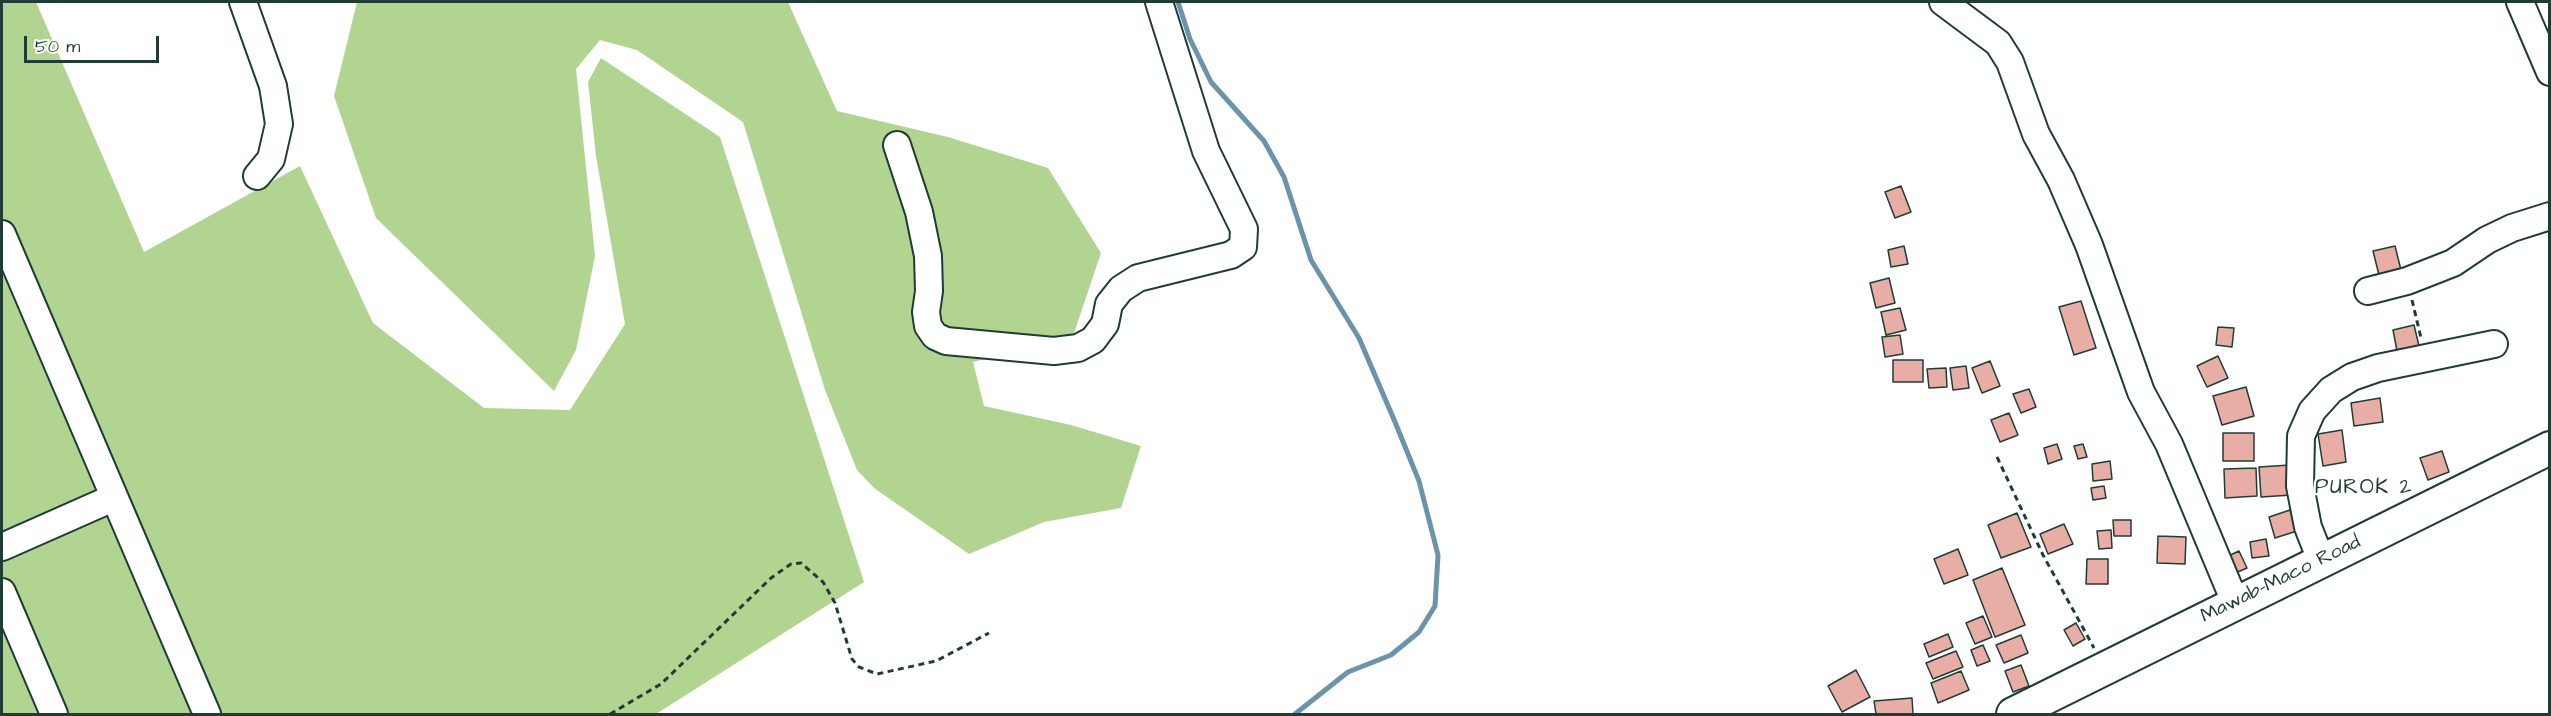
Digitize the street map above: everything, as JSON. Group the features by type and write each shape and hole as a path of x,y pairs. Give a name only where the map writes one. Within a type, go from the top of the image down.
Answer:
{"main road":[{"name":"Mawab-Maco Road","path":"2013,714 2235,602 2550,448"}],"street":[{"path":"243,2 273,86 279,124 271,159 257,176"},
{"path":"897,145 919,212 928,256 929,291 926,312 928,327 934,336 946,341 1054,351 1078,348 1093,340 1105,324 1109,304 1121,289 1138,278 1231,255 1243,247 1244,229 1206,151 1159,2"},
{"path":"1943,2 1998,43 2010,62 2036,134 2061,180 2089,246 2134,376 2174,454 2235,602"},
{"path":"2520,2 2550,72"},
{"path":"2368,291 2407,281 2453,263 2487,240 2512,228 2550,216"},
{"path":"2,234 207,714"},
{"path":"2321,560 2308,527 2300,486 2301,436 2312,411 2331,390 2352,377 2426,357 2494,344"},
{"path":"2,547 113,498"},
{"path":"2,592 54,714"}],"path":[{"path":"2407,281 2426,357"},
{"path":"1996,457 2043,555 2106,668"},
{"path":"610,714 661,684 771,578 791,564 801,563 823,582 835,603 852,659 859,667 877,674 936,661 989,633"}],"green space":[{"path":"2,2 36,2 144,252 300,166 373,323 484,408 570,410 625,324 596,156 588,82 601,58 720,137 864,582 656,714 2,714"},
{"path":"357,2 788,2 837,111 948,137 1048,168 1101,253 1073,336 973,362 984,406 1071,425 1141,446 1121,508 1044,522 969,554 874,488 857,470 825,390 743,122 637,50 600,40 576,69 595,256 576,350 554,391 376,218 334,96"}],"building":[{"path":"1901,186 1911,212 1895,218 1885,192"},
{"path":"1904,246 1908,264 1891,267 1888,250"},
{"path":"2395,246 2402,274 2380,279 2373,251"},
{"path":"1889,278 1895,303 1876,308 1870,283"},
{"path":"2081,301 2096,348 2074,355 2059,307"},
{"path":"1900,308 1906,330 1886,335 1881,312"},
{"path":"2414,325 2419,346 2397,351 2393,330"},
{"path":"2218,327 2234,328 2232,347 2216,345"},
{"path":"1900,335 1903,354 1885,357 1882,337"},
{"path":"2218,356 2228,378 2207,387 2197,366"},
{"path":"1893,360 1923,360 1923,382 1893,382"},
{"path":"1990,361 2000,386 1982,393 1972,368"},
{"path":"1966,366 1969,388 1953,390 1950,368"},
{"path":"1946,368 1947,387 1929,388 1927,369"},
{"path":"2246,387 2254,416 2222,425 2213,396"},
{"path":"2029,389 2036,407 2021,413 2013,394"},
{"path":"2380,398 2383,422 2354,426 2351,403"},
{"path":"2009,413 2018,435 2000,442 1991,420"},
{"path":"2342,430 2346,462 2323,466 2318,434"},
{"path":"2223,433 2254,433 2254,461 2223,461"},
{"path":"2057,444 2062,459 2048,464 2044,448"},
{"path":"2083,444 2087,457 2078,459 2074,446"},
{"path":"2442,451 2449,472 2428,480 2420,458"},
{"path":"2110,461 2112,479 2093,481 2092,464"},
{"path":"2290,465 2292,495 2261,497 2259,467"},
{"path":"2256,468 2257,496 2225,498 2224,469"},
{"path":"2104,486 2106,498 2093,500 2091,488"},
{"path":"2290,510 2297,531 2275,538 2269,517"},
{"path":"2017,513 2031,547 2001,558 1988,525"},
{"path":"2113,520 2131,520 2131,536 2114,536"},
{"path":"2064,524 2073,544 2048,554 2040,534"},
{"path":"2111,530 2112,548 2099,549 2097,531"},
{"path":"2158,536 2186,537 2185,564 2157,563"},
{"path":"2266,539 2269,556 2252,558 2250,542"},
{"path":"1958,549 1968,575 1944,584 1934,559"},
{"path":"2239,551 2247,568 2231,575 2224,558"},
{"path":"2087,559 2108,559 2108,584 2086,584"},
{"path":"2002,568 2025,625 1995,637 1973,580"},
{"path":"1983,616 1992,637 1975,644 1966,623"},
{"path":"2076,623 2085,639 2073,646 2064,630"},
{"path":"1948,634 1953,647 1929,657 1924,644"},
{"path":"2021,635 2028,653 2004,663 1996,645"},
{"path":"1983,645 1990,661 1977,666 1971,650"},
{"path":"1956,651 1963,667 1933,679 1926,663"},
{"path":"2021,665 2029,686 2013,692 2005,671"},
{"path":"1856,670 1870,697 1842,712 1828,686"},
{"path":"1961,671 1969,690 1938,703 1931,683"},
{"path":"1912,698 1913,714 1876,714 1874,701"}],"waterway":[{"path":"1178,2 1190,39 1211,82 1264,141 1284,177 1311,260 1359,338 1395,422 1419,481 1438,555 1435,606 1419,632 1391,655 1348,672 1295,714"}],"district":[{"name":"PUROK 2","path":"2364,489"}]}
